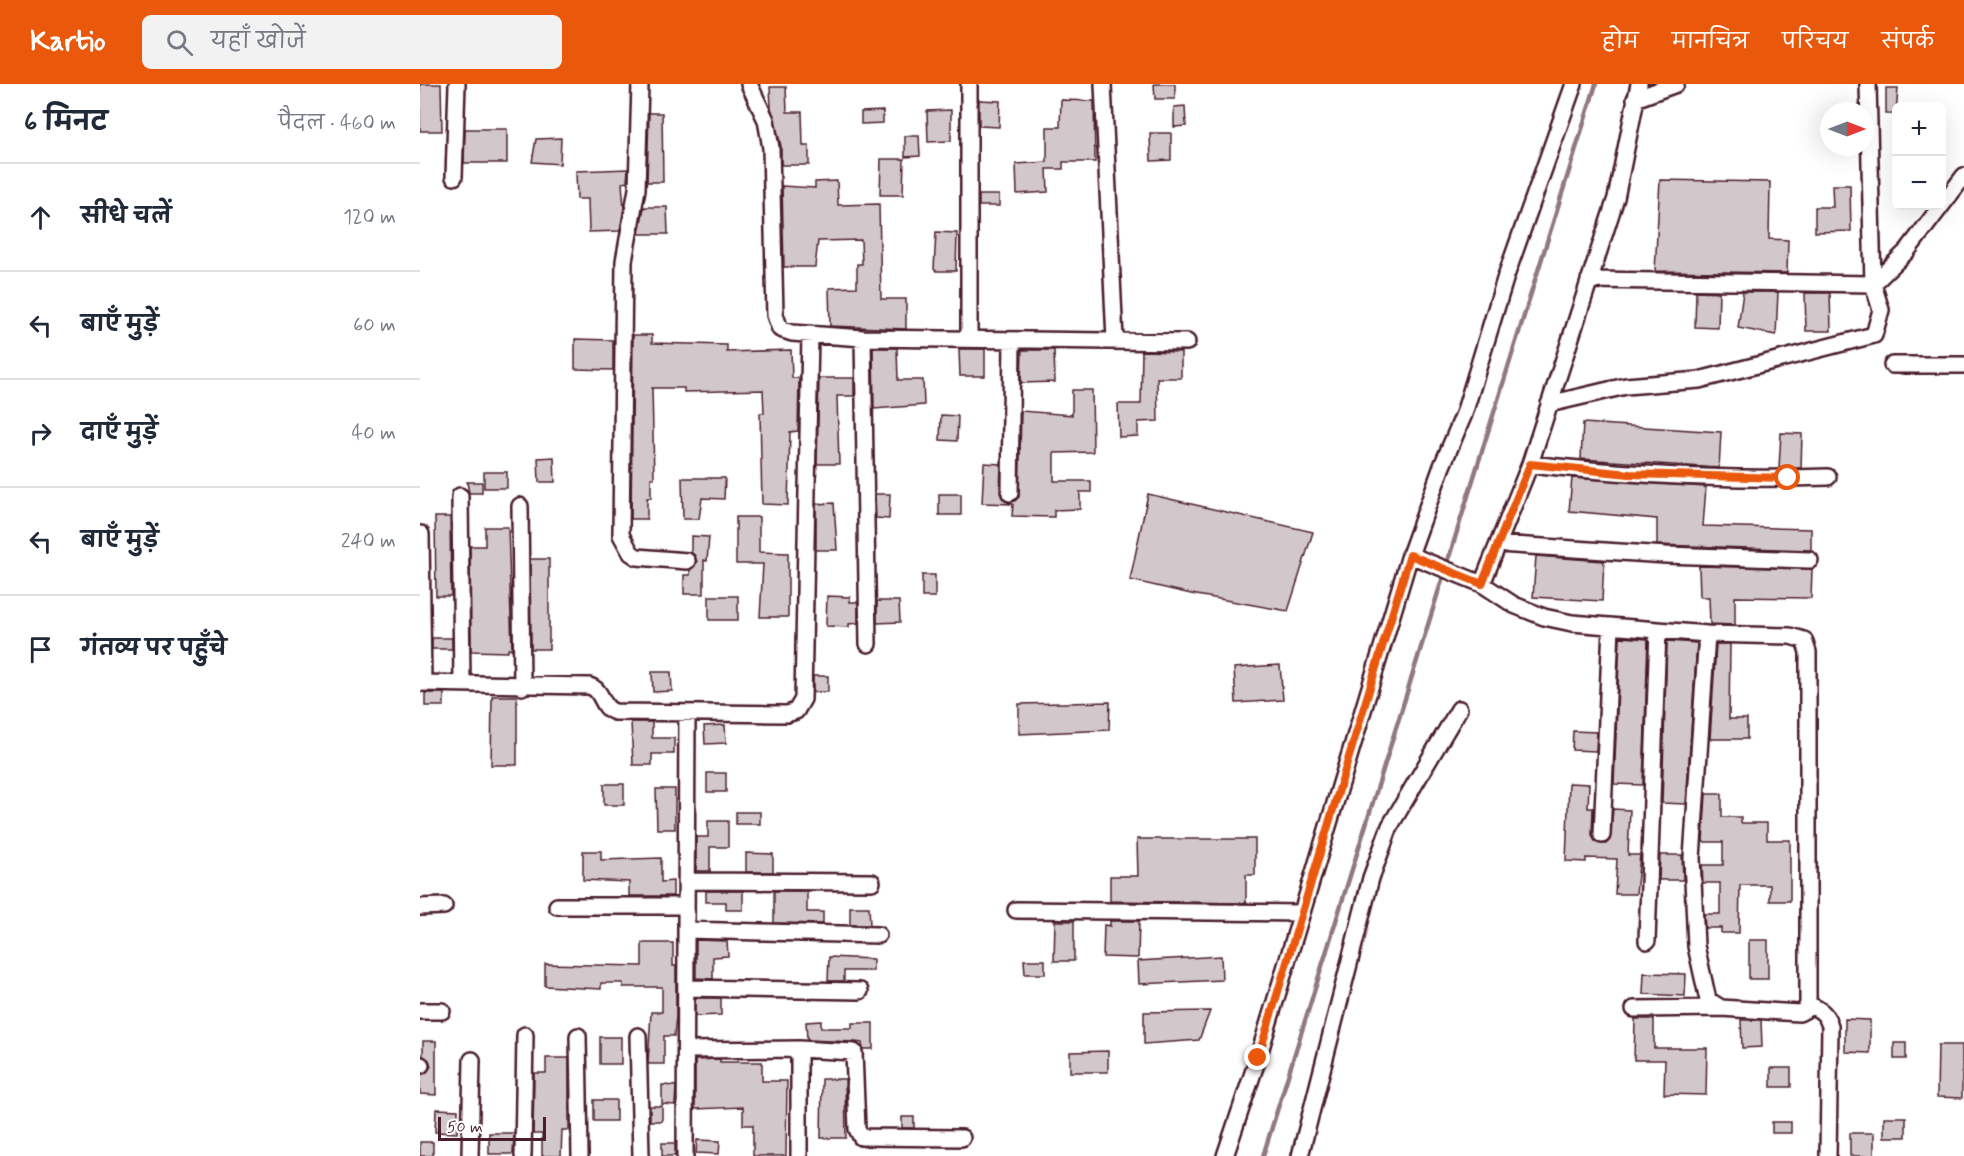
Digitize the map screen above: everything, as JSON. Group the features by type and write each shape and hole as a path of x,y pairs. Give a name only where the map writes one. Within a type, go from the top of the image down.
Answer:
{"street":[{"path":"454,177 457,84"},
{"path":"640,84 637,189 624,261 621,535 631,553 638,556 687,561"},
{"path":"749,84 766,120 771,148 777,323 786,332 863,338 1187,342"},
{"path":"969,84 969,339"},
{"path":"1103,84 1115,340"},
{"path":"1226,1156 1384,648 1410,555 1442,466 1464,414 1506,276 1574,84"},
{"path":"1482,584 1530,464 1616,198 1637,92 1676,84"},
{"path":"1550,404 1626,386 1699,380 1874,335 1881,310 1873,284 1868,84"},
{"path":"1589,280 1873,284 1907,251 1964,176"},
{"path":"421,534 422,683 522,687 589,686 598,691 610,711 787,714 802,705 807,576 810,334"},
{"path":"863,338 868,644"},
{"path":"1010,493 1012,340"},
{"path":"1892,365 1964,365"},
{"path":"1530,464 1629,474 1711,478 1828,477"},
{"path":"460,496 462,684"},
{"path":"520,506 522,687"},
{"path":"1498,544 1666,555 1810,560"},
{"path":"1410,555 1482,584 1514,605 1544,618 1707,634 1790,636 1806,643 1808,1004 1805,1010 1799,1013 1721,1008 1634,1010"},
{"path":"1602,835 1611,626"},
{"path":"1647,941 1658,630"},
{"path":"1707,634 1692,858 1696,946 1708,1000 1721,1008"},
{"path":"1299,1156 1371,878 1386,836 1424,764 1459,709"},
{"path":"685,1156 687,713"},
{"path":"686,881 872,882"},
{"path":"420,907 444,906"},
{"path":"556,906 686,906"},
{"path":"1016,910 1300,913"},
{"path":"686,930 878,935"},
{"path":"687,988 860,991"},
{"path":"1808,1004 1822,1011 1827,1016 1830,1026 1828,1156"},
{"path":"420,1011 442,1011"},
{"path":"523,1156 525,1035"},
{"path":"578,1036 580,1156"},
{"path":"638,1036 641,1156"},
{"path":"799,1049 799,1156"},
{"path":"686,1050 849,1051 855,1054 857,1129 861,1137 962,1138"},
{"path":"470,1156 472,1060"}],"building":[{"path":"420,84 441,84 442,131 420,131"},
{"path":"1154,84 1175,84 1175,99 1155,99"},
{"path":"770,87 786,87 787,112 802,112 803,146 809,146 809,165 781,165 781,146 771,108"},
{"path":"1886,88 1898,88 1897,102 1892,102 1892,114 1886,114"},
{"path":"979,100 1000,101 999,127 979,126"},
{"path":"1061,100 1094,101 1095,162 1063,162 1063,169 1047,169 1048,192 1017,194 1016,164 1047,162 1047,127 1060,127"},
{"path":"1185,106 1186,126 1174,127 1174,107"},
{"path":"951,110 951,141 928,142 927,111"},
{"path":"883,111 883,123 861,124 861,112"},
{"path":"649,113 662,113 663,182 647,182"},
{"path":"465,129 507,129 507,163 464,163"},
{"path":"1150,133 1171,133 1171,160 1151,161"},
{"path":"905,136 919,136 920,156 905,157"},
{"path":"561,138 560,164 532,162 536,139"},
{"path":"881,159 904,159 903,195 880,195"},
{"path":"628,169 627,182 622,183 624,208 620,231 589,232 588,199 577,199 576,171"},
{"path":"1660,180 1770,182 1769,239 1788,240 1787,273 1655,271"},
{"path":"837,181 838,205 879,204 881,299 906,299 906,329 830,326 829,288 857,287 857,264 862,264 861,240 818,241 815,267 784,267 782,186 815,188 815,182"},
{"path":"1832,185 1850,185 1851,231 1815,232 1815,207 1833,207"},
{"path":"979,195 999,195 999,206 979,206"},
{"path":"644,207 667,207 668,234 639,234"},
{"path":"936,232 957,233 956,271 936,271 934,269"},
{"path":"1696,291 1719,292 1718,328 1695,327"},
{"path":"1743,292 1778,292 1776,335 1738,328"},
{"path":"1805,293 1830,293 1831,331 1806,331"},
{"path":"633,335 652,335 652,343 727,345 727,352 791,350 792,378 799,378 798,431 790,432 788,505 762,504 760,413 764,413 763,390 684,392 684,388 652,388 654,478 651,478 651,498 647,498 647,519 631,519"},
{"path":"575,339 613,340 613,370 575,369"},
{"path":"873,348 897,348 898,380 923,380 924,405 874,409"},
{"path":"959,349 985,349 985,376 960,376"},
{"path":"1022,350 1054,350 1055,382 1021,383"},
{"path":"1142,351 1181,352 1181,378 1157,378 1158,421 1138,422 1138,436 1119,437 1118,404 1141,404"},
{"path":"819,378 854,378 854,396 837,396 839,464 817,464"},
{"path":"1072,390 1092,390 1093,452 1054,453 1054,481 1091,481 1091,492 1080,492 1080,509 1054,510 1054,517 1012,516 1013,504 982,503 984,463 1001,464 1000,493 1005,501 1010,503 1019,497 1021,411 1072,415"},
{"path":"941,415 958,416 957,441 940,440"},
{"path":"1583,423 1721,432 1719,468 1581,459"},
{"path":"1781,433 1802,434 1801,468 1779,468"},
{"path":"554,457 555,482 539,482 538,458"},
{"path":"484,472 507,472 507,488 484,488"},
{"path":"682,478 725,478 724,499 702,498 699,519 683,519"},
{"path":"1572,478 1706,487 1703,526 1811,529 1811,550 1657,545 1657,519 1569,511"},
{"path":"467,482 482,482 482,493 469,493"},
{"path":"875,494 890,494 889,519 876,518"},
{"path":"939,494 961,494 961,515 939,515"},
{"path":"1148,494 1313,532 1288,611 1191,594 1130,580"},
{"path":"834,503 837,550 816,550 816,504"},
{"path":"435,517 450,517 451,596 436,596"},
{"path":"736,517 759,517 759,552 788,553 788,617 760,617 763,564 736,564"},
{"path":"485,527 508,527 512,649 508,649 508,652 471,651 470,546 485,546"},
{"path":"691,536 709,537 707,561 704,560 704,594 684,594 684,575 690,575 690,570 697,562 691,552"},
{"path":"1536,556 1604,561 1602,601 1533,597"},
{"path":"530,559 549,559 549,649 531,649"},
{"path":"1699,566 1812,569 1811,598 1735,597 1735,625 1710,624 1709,597 1700,597"},
{"path":"922,575 935,575 935,597 922,597"},
{"path":"709,596 738,596 738,620 709,620"},
{"path":"827,596 850,597 850,602 858,602 858,623 849,624 849,627 826,626"},
{"path":"877,601 899,601 900,622 877,623"},
{"path":"1620,637 1648,639 1643,785 1614,784"},
{"path":"432,638 452,638 452,649 432,649"},
{"path":"1667,641 1697,643 1686,804 1662,803"},
{"path":"1716,644 1730,644 1729,719 1747,719 1747,739 1710,739"},
{"path":"1280,665 1283,700 1236,703 1234,668"},
{"path":"652,672 671,672 672,691 653,692"},
{"path":"813,676 828,676 828,692 813,692"},
{"path":"425,693 444,693 444,706 425,706"},
{"path":"492,696 517,696 517,765 491,765"},
{"path":"1110,702 1109,730 1019,734 1019,704"},
{"path":"631,722 652,722 652,738 674,738 674,754 652,754 652,765 633,765"},
{"path":"725,725 726,743 705,744 704,726"},
{"path":"1573,731 1597,732 1596,751 1572,750"},
{"path":"707,773 726,773 726,792 707,792"},
{"path":"1569,783 1589,784 1588,808 1593,808 1592,835 1597,843 1606,844 1610,840 1613,809 1630,810 1628,855 1640,855 1636,894 1615,894 1617,859 1586,858 1586,862 1566,861"},
{"path":"604,784 624,784 624,805 604,805"},
{"path":"656,789 675,789 675,829 657,829"},
{"path":"1706,794 1722,794 1722,817 1741,817 1741,823 1767,823 1767,840 1790,840 1790,901 1770,901 1770,885 1740,885 1739,933 1721,933 1721,928 1705,928 1704,914 1720,914 1720,883 1703,883 1702,865 1723,865 1723,842 1703,842"},
{"path":"736,812 760,812 760,824 736,824"},
{"path":"708,821 728,821 728,847 710,847 710,871 696,871 696,837 708,837"},
{"path":"1137,839 1255,839 1255,875 1246,875 1246,903 1110,901 1110,876 1138,876"},
{"path":"583,851 601,851 601,860 661,858 661,882 673,881 673,896 629,896 629,882 583,880"},
{"path":"746,853 773,854 773,872 746,872"},
{"path":"1660,855 1682,855 1683,880 1659,880"},
{"path":"706,891 743,891 743,910 726,910 726,902 706,902"},
{"path":"774,891 807,891 807,912 823,912 823,924 774,923"},
{"path":"850,907 869,907 870,925 850,925"},
{"path":"1055,921 1074,921 1074,961 1054,961"},
{"path":"1110,921 1139,921 1138,958 1103,957 1104,925 1110,926"},
{"path":"696,940 727,941 728,956 713,957 713,979 696,978"},
{"path":"1749,940 1768,940 1768,979 1749,979"},
{"path":"642,943 673,943 673,966 676,966 676,1016 674,1036 664,1036 664,1064 648,1064 651,1012 662,1012 662,987 623,987 623,983 601,983 601,989 545,986 545,964 642,966"},
{"path":"1221,956 1222,980 1139,984 1138,961"},
{"path":"829,957 873,959 873,971 844,971 844,981 828,981"},
{"path":"1024,960 1045,960 1045,974 1025,974"},
{"path":"1644,973 1686,974 1685,996 1643,994"},
{"path":"695,998 721,998 721,1015 695,1016"},
{"path":"1210,1011 1199,1040 1144,1044 1144,1012"},
{"path":"1635,1019 1654,1019 1654,1048 1707,1048 1706,1095 1664,1094 1665,1060 1634,1060"},
{"path":"1845,1019 1870,1020 1870,1053 1845,1052"},
{"path":"1741,1020 1761,1020 1762,1047 1742,1048"},
{"path":"821,1021 821,1028 852,1028 852,1023 873,1023 873,1049 863,1049 862,1043 855,1042 807,1040 806,1022"},
{"path":"600,1037 621,1037 621,1064 600,1064"},
{"path":"423,1041 436,1041 436,1095 420,1094 420,1075 426,1073 431,1066 429,1060 423,1056"},
{"path":"1894,1043 1906,1043 1906,1059 1894,1059"},
{"path":"1938,1045 1962,1045 1962,1098 1937,1097"},
{"path":"1108,1051 1108,1072 1070,1072 1070,1052"},
{"path":"546,1058 569,1058 569,1130 562,1130 561,1156 542,1156 542,1134 533,1134 534,1073 546,1073"},
{"path":"720,1059 720,1062 762,1062 762,1081 787,1081 786,1156 753,1156 753,1125 743,1125 743,1107 695,1109 695,1060"},
{"path":"1771,1068 1791,1068 1791,1087 1771,1087"},
{"path":"822,1079 845,1079 846,1138 821,1138"},
{"path":"662,1085 676,1086 675,1105 662,1104"},
{"path":"594,1100 616,1100 616,1121 594,1121"},
{"path":"650,1106 662,1106 662,1121 650,1121"},
{"path":"436,1109 458,1110 457,1133 435,1132"},
{"path":"902,1117 914,1117 914,1128 902,1128"},
{"path":"1884,1117 1906,1117 1906,1137 1884,1137"},
{"path":"1772,1122 1791,1122 1791,1133 1772,1133"},
{"path":"489,1133 514,1133 513,1154 489,1154"},
{"path":"1850,1133 1874,1133 1874,1156 1850,1156"},
{"path":"697,1140 720,1141 719,1154 696,1153"},
{"path":"420,1142 433,1142 433,1156 420,1156"},
{"path":"662,1143 675,1143 675,1156 662,1156"}],"waterway":[{"path":"1263,1156 1596,84"}],"route":[{"path":"1258,1058 1300,913 1384,648 1410,555 1482,584 1530,464 1629,474 1788,478"}]}
